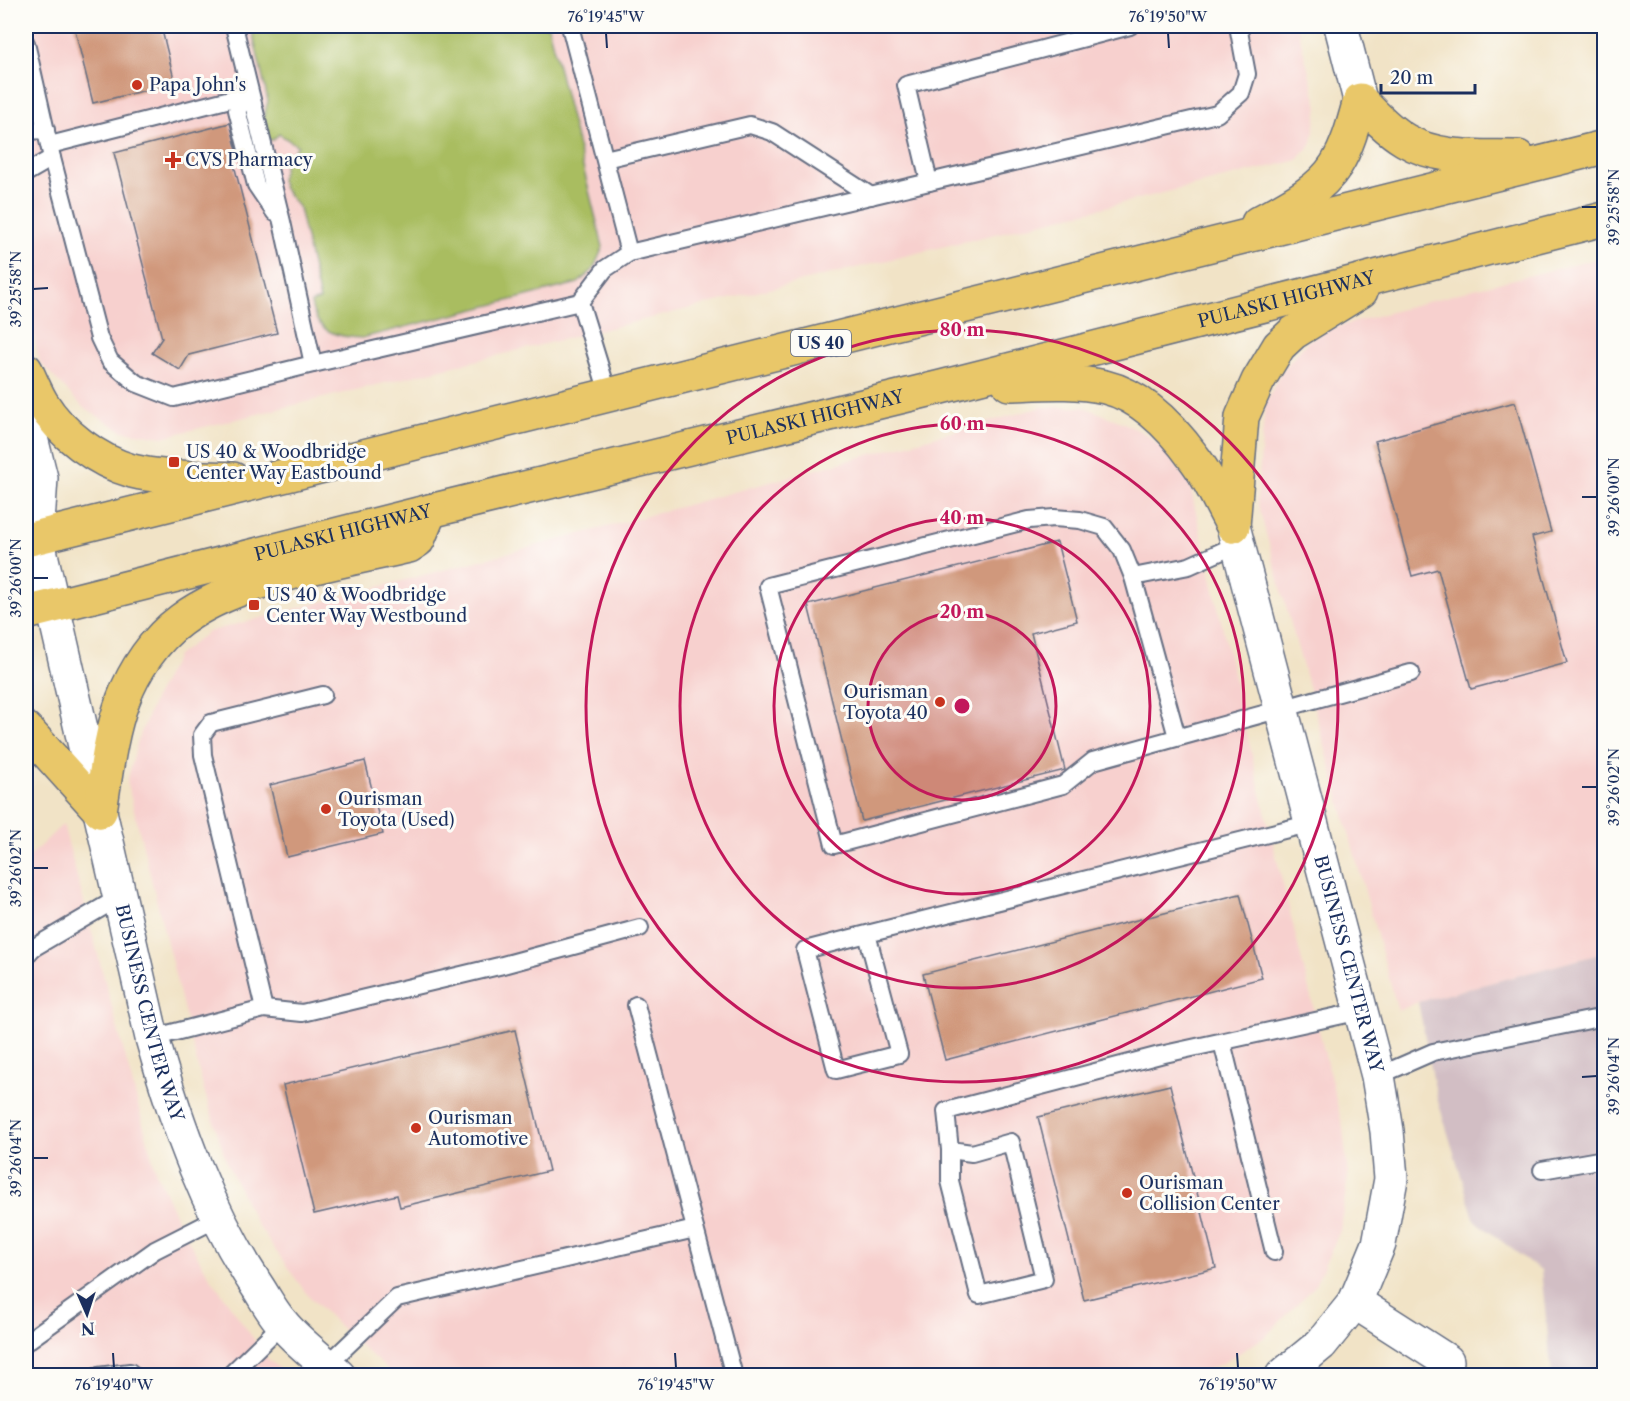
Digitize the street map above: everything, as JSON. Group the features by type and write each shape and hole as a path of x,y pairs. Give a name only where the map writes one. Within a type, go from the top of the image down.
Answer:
{"highway":[{"path":"1223,243 1293,203 1316,186 1335,167 1349,138 1360,100 1405,140 1431,152 1464,156 1556,159"},
{"name":"US 40","path":"30,532 271,480 1605,147"},
{"name":"PULASKI HIGHWAY","path":"39,609 941,387 1605,219"},
{"path":"1235,535 1242,417 1258,381 1279,346 1293,333 1389,273"},
{"path":"26,370 42,403 60,427 111,464 134,471 174,476 271,480"},
{"path":"941,387 1055,382 1091,385 1124,394 1153,413 1196,459 1235,535"},
{"path":"100,811 115,724 123,699 134,674 154,647 179,621 204,605 263,581 409,546 418,540 430,511"},
{"path":"26,729 100,811"}],"street":[{"path":"1341,26 1360,100"},
{"name":"BUSINESS CENTER WAY","path":"26,418 41,478 30,532 39,609 100,811 152,1038 182,1133 218,1218 244,1266 282,1324 333,1370"},
{"name":"BUSINESS CENTER WAY","path":"1235,535 1378,1076 1387,1131 1391,1179 1379,1244 1355,1302 1321,1344 1282,1376"},
{"path":"1355,1302 1447,1361"}],"lane":[{"path":"234,26 282,222 313,364"},
{"path":"570,26 629,253"},
{"path":"929,182 906,85 1130,26"},
{"path":"26,43 99,338 110,361 136,383 174,398 580,302 605,268 629,253 1217,114 1241,93 1247,74 1238,26"},
{"path":"26,173 50,144 250,94"},
{"path":"605,159 750,125 772,132 871,196"},
{"path":"26,131 50,144"},
{"path":"580,302 609,396"},
{"path":"1177,737 1133,577 1122,550 1104,527 1080,520 1054,518 1029,520 768,586 834,845 1063,785 1093,761 1411,673"},
{"path":"1133,577 1189,566 1235,535"},
{"path":"264,1009 203,755 202,735 211,723 323,695"},
{"path":"867,934 899,1054 836,1070 805,950 867,934 1312,823"},
{"path":"26,956 33,948 120,897"},
{"path":"152,1038 264,1009 302,1013 499,966 640,928"},
{"path":"636,1005 734,1376"},
{"path":"950,1150 972,1153 1011,1142 1044,1279 979,1295 950,1181 946,1112 1160,1055 1361,1011"},
{"path":"1378,1076 1433,1053 1605,1017"},
{"path":"1222,1042 1274,1252"},
{"path":"1542,1170 1605,1159"},
{"path":"26,1342 155,1250 218,1218"},
{"path":"333,1370 397,1298 695,1229"},
{"path":"229,1376 282,1324"},
{"path":"98,1376 130,1372 134,1376"}],"shaded area":[{"path":"26,26 1297,26 1318,107 1312,143 1298,160 163,437 122,431 83,407 40,363 26,304"},
{"path":"1604,257 1604,953 1418,1002 1398,1011 1257,501 1265,405 1280,373 1308,341 1330,329 1470,290"},
{"path":"1042,407 1084,407 1147,435 1169,455 1190,486 1263,803 1343,1128 1348,1176 1340,1231 1314,1287 1265,1337 1223,1363 1194,1375 394,1375 348,1335 306,1293 256,1223 227,1164 203,1087 127,782 138,740 156,695 177,656 208,632 614,525"},
{"path":"63,824 156,1172 180,1225 206,1271 267,1358 286,1375 26,1376 26,860"},
{"path":"1604,953 1604,1375 1552,1375 1541,1271 1475,1221 1437,1098 1418,1002"}],"green space":[{"path":"251,26 548,26 603,247 593,270 578,283 362,338 336,334 322,327 317,321 311,303 320,300 299,208 284,189 281,180 285,162 298,146 279,134 273,140 268,140 263,120 268,101"}],"building":[{"path":"74,26 161,26 175,83 93,103"},
{"name":"CVS Pharmacy","path":"230,123 237,151 231,153 277,333 189,355 180,370 152,353 162,338 114,153"},
{"path":"1515,402 1551,532 1532,537 1567,663 1471,689 1438,569 1412,576 1375,441"},
{"name":"Ourisman Toyota 40","path":"1057,542 1077,621 1031,633 1065,770 862,821 808,605"},
{"name":"Ourisman Toyota (Used)","path":"365,761 383,834 287,857 270,785"},
{"path":"1240,894 1262,978 945,1060 923,974"},
{"name":"Ourisman Automotive","path":"515,1030 549,1171 400,1207 397,1195 314,1214 283,1085"},
{"name":"Ourisman Collision Center","path":"1170,1085 1216,1268 1084,1300 1038,1117"}],"place":[{"name":"Papa John's","path":"137,85"},
{"name":"CVS Pharmacy","path":"173,160"},
{"name":"US 40 & Woodbridge Center Way Eastbound","path":"174,462"},
{"name":"US 40 & Woodbridge Center Way Westbound","path":"254,605"},
{"name":"Ourisman Toyota 40","path":"940,702"},
{"name":"Ourisman Toyota (Used)","path":"326,809"},
{"name":"Ourisman Automotive","path":"416,1128"},
{"name":"Ourisman Collision Center","path":"1127,1193"}]}
